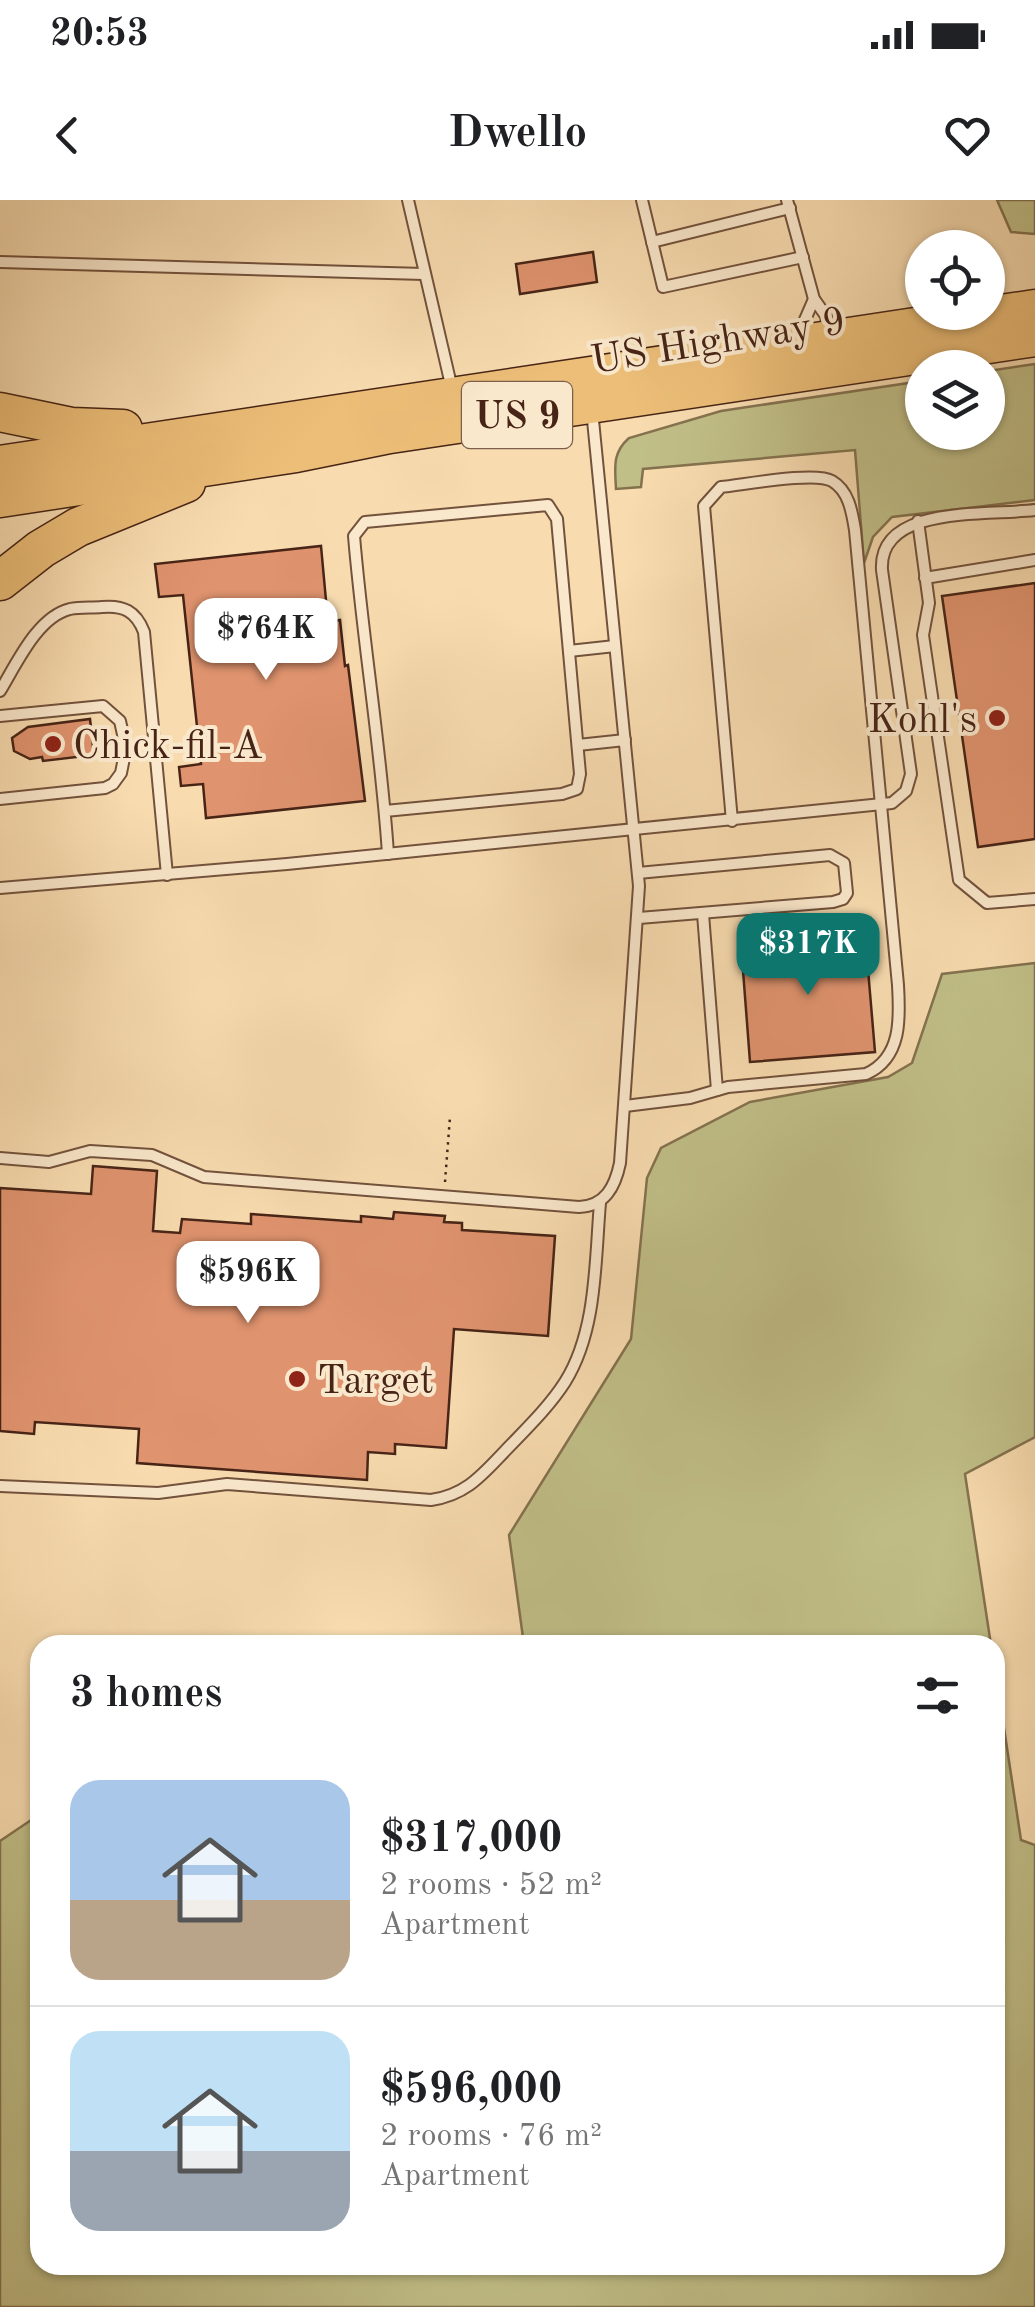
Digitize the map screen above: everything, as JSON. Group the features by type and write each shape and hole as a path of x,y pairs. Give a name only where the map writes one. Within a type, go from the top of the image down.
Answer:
{"highway":[{"name":"US Highway 9","path":"0,498 454,395 1035,309"},
{"name":"US Highway 9","path":"0,464 219,448 591,404 1035,337"},
{"path":"0,412 72,427 219,448"},
{"path":"0,582 41,549 78,527 167,493 219,448"}],"lane":[{"path":"408,200 454,395"},
{"path":"642,200 663,288 802,257"},
{"path":"652,242 789,204 814,299 826,316 818,342"},
{"path":"0,262 424,274"},
{"path":"814,299 804,322 818,342"},
{"path":"0,1486 158,1494 227,1484 431,1500 457,1494 476,1481 554,1399 568,1378 585,1333 600,1203 618,1172 639,918 638,873 591,404"},
{"path":"625,1106 717,1090 866,1074 877,1069 892,1051 900,1015 898,985 855,530 848,500 840,488 822,478 738,486 713,492 704,506 732,821"},
{"path":"385,811 572,793 580,774 578,745 557,519 548,506 365,522 358,526 354,536 364,648 378,720 388,854"},
{"path":"0,888 879,806 900,797 911,774 881,557 891,536 918,521 1035,510"},
{"path":"918,521 929,603 923,636 959,880 988,904 1035,900"},
{"path":"925,578 1035,560"},
{"path":"0,692 40,632 68,610 115,606 125,608 140,620 167,875"},
{"path":"569,650 615,646"},
{"path":"0,716 103,706 120,721 126,748 121,773 104,788 0,800"},
{"path":"578,745 624,740"},
{"path":"638,873 830,855 844,862 847,894 843,900 639,918"},
{"path":"704,914 717,1090"},
{"path":"0,1158 49,1162 90,1152 152,1155 204,1177 579,1207 600,1203"}],"path":[{"path":"440,1196 445,1185 450,1118"}],"shaded area":[{"path":"997,200 1035,200 1035,234 1011,232"},
{"path":"1035,364 1035,500 892,517 873,537 864,563 855,450 643,469 641,487 616,489 617,455 629,438 721,411 905,384 905,450 1005,450 1005,368"},
{"path":"1035,963 1035,1437 965,1474 989,1635 523,1635 509,1535 631,1339 647,1178 661,1148 750,1102 888,1077 912,1063 942,974"},
{"path":"1005,1735 1021,1840 1035,1845 1035,2307 0,2307 0,1841 30,1821 30,2275 1005,2275"}],"building":[{"path":"593,252 597,282 520,294 516,264"},
{"path":"321,546 328,622 340,620 345,666 348,665 365,801 206,818 203,784 181,786 179,767 201,764 183,595 159,597 155,564"},
{"name":"Kohl's","path":"1035,583 1035,839 978,847 942,596"},
{"name":"Chick-fil-A","path":"90,719 94,755 43,761 42,757 30,759 14,751 12,738 28,727"},
{"path":"865,934 875,1052 750,1062 741,944"},
{"name":"Target","path":"93,1166 157,1171 153,1231 180,1233 182,1219 251,1224 251,1214 361,1222 361,1216 393,1219 394,1212 445,1216 444,1222 462,1223 462,1230 555,1236 548,1336 454,1329 446,1448 395,1444 395,1454 368,1452 367,1480 137,1463 139,1429 35,1422 34,1434 0,1431 0,1188 91,1194"}],"place":[{"name":"Kohl's","path":"997,718"},
{"name":"Chick-fil-A","path":"53,744"},
{"name":"Target","path":"297,1379"}]}
